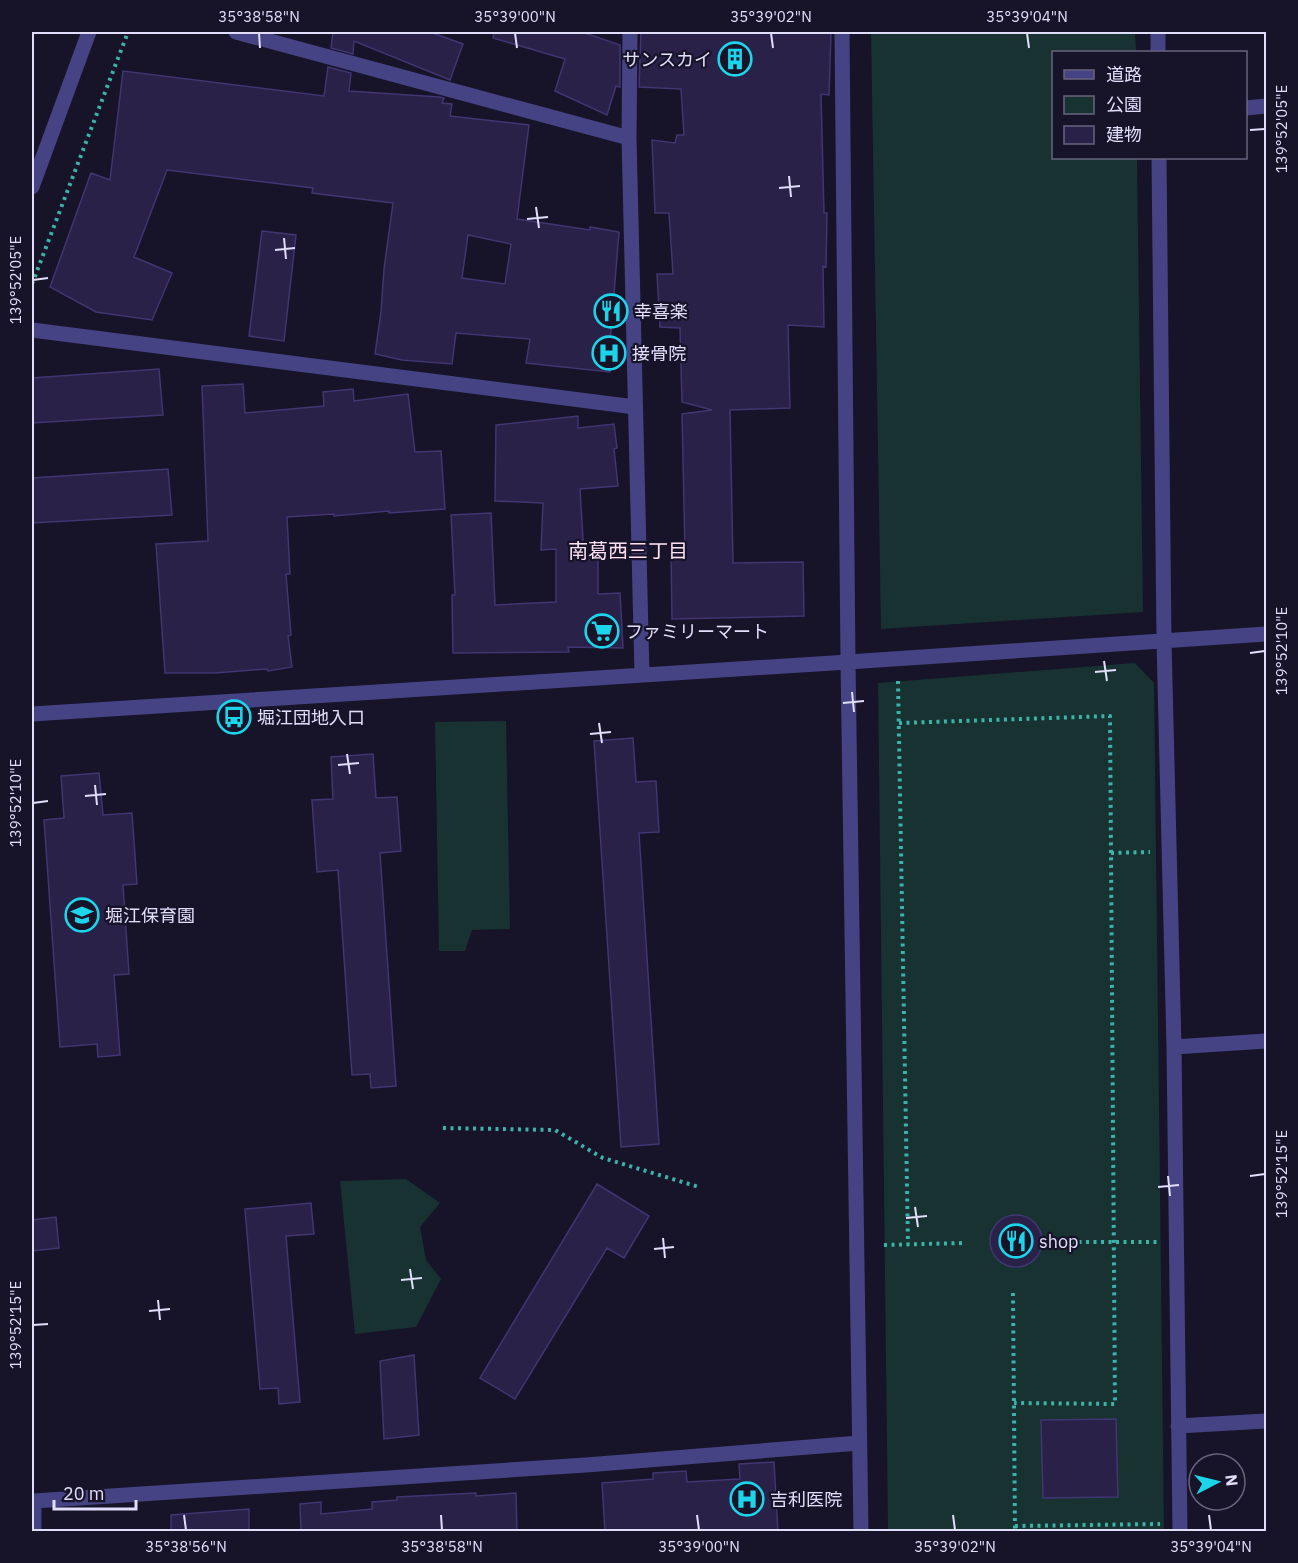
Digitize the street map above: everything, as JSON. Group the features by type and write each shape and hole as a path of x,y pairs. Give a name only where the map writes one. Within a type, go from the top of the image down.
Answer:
{"street":[{"path":"32,187 89,32"},
{"path":"236,32 629,138"},
{"path":"630,32 629,138 642,675"},
{"path":"842,32 861,1532"},
{"path":"1158,32 1158,51"},
{"path":"1247,108 1266,106"},
{"path":"1159,159 1164,641 1174,1047 1180,1532"},
{"path":"32,330 635,407"},
{"path":"32,714 1266,634"},
{"path":"1174,1047 1266,1041"},
{"path":"1178,1426 1266,1421"},
{"path":"34,1532 34,1502 586,1465 859,1443"}],"path":[{"path":"32,284 128,32"},
{"path":"898,681 908,1244"},
{"path":"899,723 1110,716 1115,1404 1014,1403"},
{"path":"1111,853 1169,851"},
{"path":"443,1128 555,1130 603,1158 699,1188"},
{"path":"1071,1242 1160,1242"},
{"path":"885,1245 964,1243"},
{"path":"1013,1293 1016,1532"},
{"path":"1015,1526 1164,1524"}],"green space":[{"path":"871,32 1135,32 1136,51 1052,51 1052,159 1137,159 1143,612 881,629"},
{"path":"1135,663 1154,683 1164,1531 888,1531 878,683"},
{"path":"506,721 510,929 472,930 465,951 439,951 435,722"},
{"path":"406,1179 440,1203 420,1227 426,1260 441,1279 416,1327 355,1334 340,1181"}],"building":[{"path":"333,32 430,32 463,44 450,80 354,41 353,54 331,48"},
{"path":"494,32 582,32 620,45 620,87 616,86 607,115 555,91 565,59 493,38"},
{"path":"641,32 831,32 829,95 821,94 824,213 827,213 826,267 823,266 824,327 788,325 790,408 730,410 733,563 803,562 804,616 672,619 671,551 685,551 682,414 712,410 682,402 680,328 660,327 657,274 673,274 669,213 655,213 652,140 675,143 677,135 684,135 681,89 639,87"},
{"path":"328,67 351,73 349,91 439,97 444,98 442,103 452,104 450,116 529,125 517,219 619,232 610,343 614,344 610,372 526,363 530,339 456,333 452,364 402,360 375,354 393,203 312,193 313,188 167,170 134,257 172,273 152,320 96,312 50,287 91,173 110,180 123,71 324,96","holes":["468,235 511,244 505,284 462,278"]},
{"path":"262,231 296,235 284,341 249,336"},
{"path":"159,369 163,415 32,423 32,378"},
{"path":"243,384 245,413 324,406 323,392 353,389 354,401 408,394 415,452 441,451 445,509 287,517 290,574 286,574 291,635 288,636 292,667 268,671 267,669 215,673 165,673 156,544 208,541 202,386"},
{"path":"578,416 578,428 614,424 618,486 580,489 584,556 598,555 598,594 620,593 623,648 568,647 569,652 453,653 452,595 455,595 451,515 491,513 495,605 556,602 556,549 541,550 543,503 495,501 496,425"},
{"path":"168,469 172,515 32,523 32,478"},
{"path":"633,738 636,782 656,781 659,832 639,833 659,1144 621,1147 594,741"},
{"path":"373,754 376,798 397,797 401,851 380,853 396,1086 371,1088 370,1074 352,1075 338,870 317,872 312,800 333,799 331,757"},
{"path":"99,773 103,815 132,813 137,884 123,885 129,974 114,975 120,1055 98,1057 97,1044 60,1047 44,820 64,818 61,776"},
{"path":"597,1184 649,1216 624,1258 607,1248 515,1399 480,1378"},
{"path":"311,1203 314,1234 286,1236 300,1402 279,1404 278,1388 260,1389 245,1209"},
{"name":"shop","path":"1011,1215 1021,1215 1030,1219 1038,1227 1042,1241 1038,1255 1030,1263 1021,1267 1011,1267 1002,1263 994,1255 990,1246 990,1236 994,1227 1002,1219"},
{"path":"56,1217 59,1248 32,1251 32,1220"},
{"path":"414,1355 419,1435 384,1439 380,1361"},
{"path":"1116,1419 1118,1497 1043,1498 1041,1420"},
{"path":"774,1462 778,1532 605,1532 602,1483 653,1479 653,1473 686,1471 687,1482 740,1479 739,1464"},
{"path":"476,1493 476,1496 516,1493 517,1532 301,1532 300,1504 321,1502 321,1514 372,1509 372,1502 397,1500 397,1497"},
{"path":"249,1509 249,1532 171,1532 171,1515"}],"place":[{"name":"サンスカイ","path":"735,59"},
{"name":"幸喜楽","path":"611,311"},
{"name":"接骨院","path":"609,353"},
{"name":"ファミリーマート","path":"602,631"},
{"name":"堀江団地入口","path":"234,717"},
{"name":"堀江保育園","path":"82,915"},
{"name":"shop","path":"1016,1241"},
{"name":"吉利医院","path":"747,1499"}],"district":[{"name":"南葛西三丁目","path":"628,550"}]}
